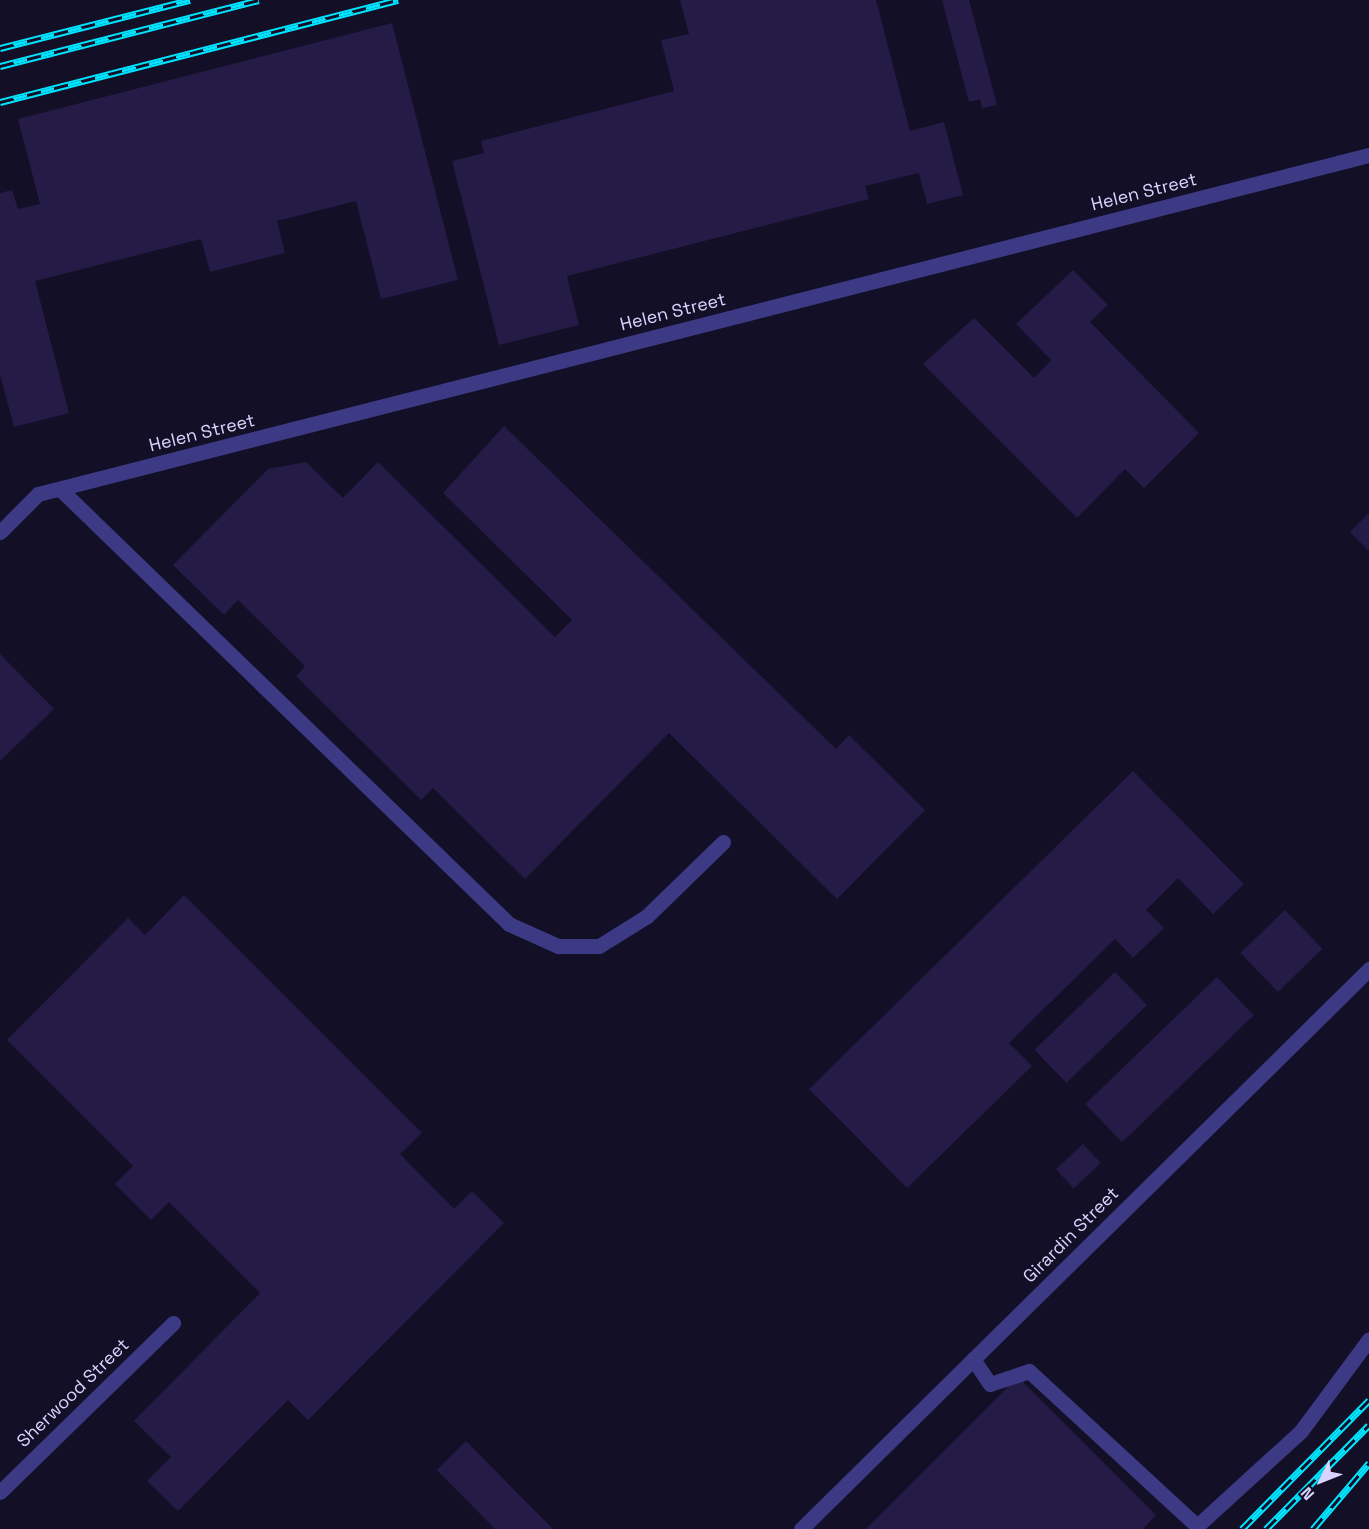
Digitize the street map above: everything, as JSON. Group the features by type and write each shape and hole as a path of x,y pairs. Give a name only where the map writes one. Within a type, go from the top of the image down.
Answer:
{"street":[{"name":"Helen Street","path":"0,532 38,494 1369,155"},
{"path":"60,489 508,924 558,946 599,946 647,916 723,842"},
{"name":"Girardin Street","path":"801,1529 1369,969"},
{"name":"Sherwood Street","path":"0,1492 173,1323"},
{"path":"973,1359 990,1384 1029,1371 1197,1526 1301,1431 1369,1339"}],"building":[{"path":"680,0 876,0 910,131 944,122 963,195 927,204 919,173 865,186 869,199 567,276 579,325 499,345 452,161 484,153 481,141 674,91 661,40 689,34"},
{"path":"942,0 969,0 997,105 982,108 980,99 969,102"},
{"path":"392,23 458,280 381,299 356,201 277,221 285,253 210,272 201,239 35,281 69,413 14,427 0,375 0,193 12,190 18,209 40,204 18,119"},
{"path":"1073,270 1108,305 1090,322 1199,433 1144,488 1125,469 1077,518 923,364 974,318 1034,378 1051,360 1016,324"},
{"path":"504,426 836,749 849,735 925,810 837,899 669,733 525,879 433,788 421,800 296,676 305,666 238,600 224,615 173,565 268,469 306,462 343,498 378,462 555,637 572,620 443,493"},
{"path":"1369,513 1369,551 1350,532"},
{"path":"0,654 54,709 0,761"},
{"path":"1133,771 1244,884 1213,914 1178,878 1146,910 1164,928 1133,958 1115,939 1009,1043 1032,1066 907,1188 809,1089"},
{"path":"184,895 422,1133 400,1154 454,1209 472,1191 504,1223 308,1420 288,1400 178,1511 147,1481 171,1457 134,1421 260,1293 169,1202 151,1220 115,1184 133,1166 7,1040 128,918 145,935"},
{"path":"1285,910 1323,949 1278,992 1240,953"},
{"path":"1115,972 1147,1005 1066,1083 1034,1050"},
{"path":"1217,977 1254,1015 1122,1142 1085,1104"},
{"path":"1083,1144 1101,1163 1074,1188 1056,1169"},
{"path":"1018,1377 1156,1515 1143,1529 866,1529"},
{"path":"466,1441 553,1529 495,1529 437,1470"}],"railway":[{"path":"0,48 190,0"},
{"path":"0,66 259,0"},
{"path":"0,102 398,0"},
{"path":"1242,1529 1369,1400"},
{"path":"1266,1529 1369,1425"},
{"path":"1313,1529 1369,1463"}]}
